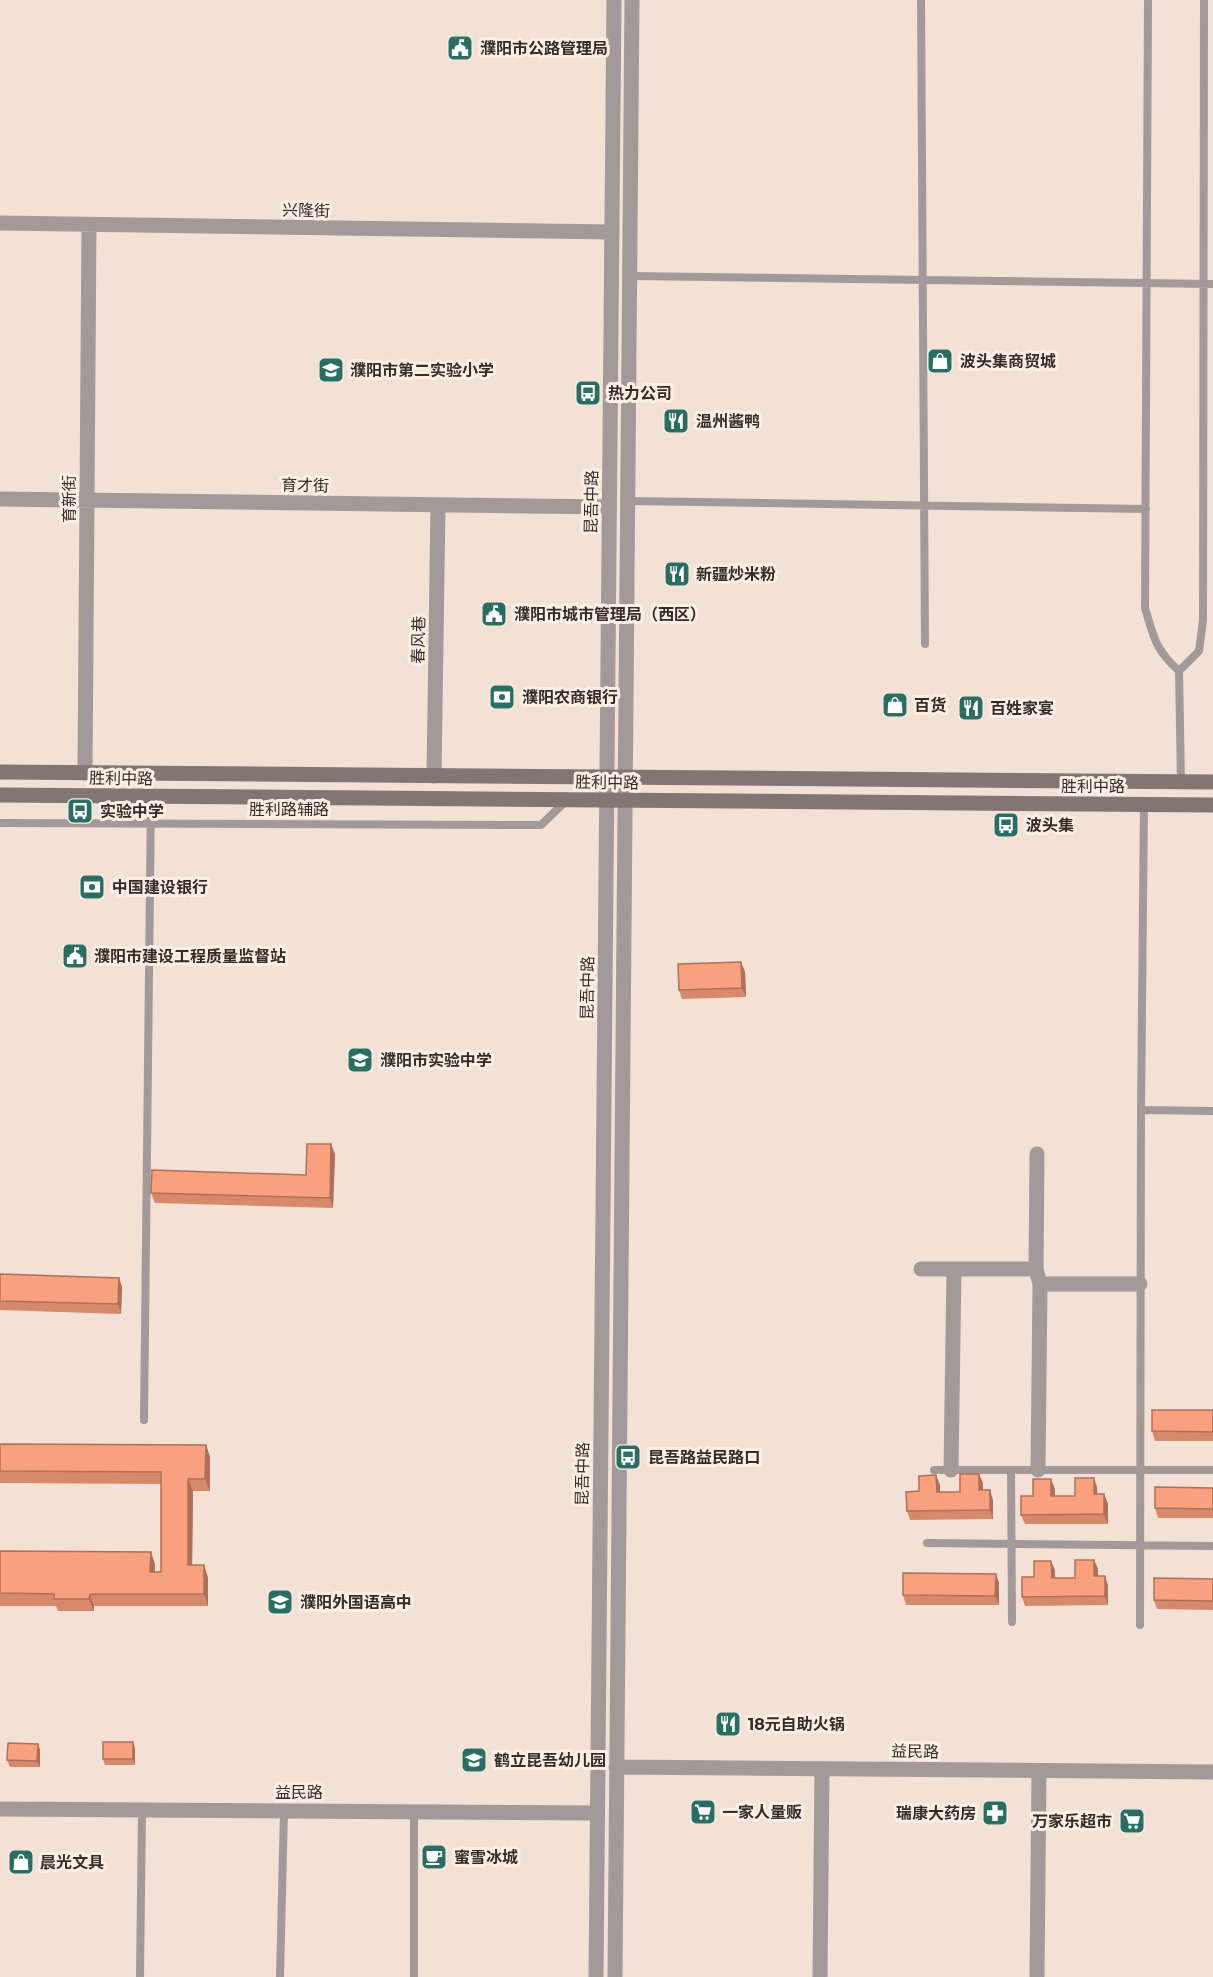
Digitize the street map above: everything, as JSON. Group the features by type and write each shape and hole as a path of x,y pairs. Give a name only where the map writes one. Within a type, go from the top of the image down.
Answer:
{"main road":[{"name":"胜利中路","path":"0,772 1213,783"},
{"name":"胜利中路","path":"0,795 1213,805"}],"street":[{"name":"昆吾中路","path":"596,1977 614,0"},
{"path":"615,1977 632,0"},
{"name":"兴隆街","path":"0,223 612,232"},
{"name":"育新街","path":"85,773 90,225"},
{"name":"育才街","path":"0,499 609,507"},
{"name":"春风巷","path":"434,776 438,505"},
{"path":"1037,1154 1038,1470"},
{"path":"921,1269 954,1269 1140,1284"},
{"path":"951,1470 954,1269"},
{"name":"益民路","path":"616,1767 1213,1772"},
{"path":"820,1977 822,1769"},
{"path":"1037,1977 1039,1771"},
{"name":"益民路","path":"0,1809 597,1813"}],"lane":[{"path":"921,0 925,644"},
{"path":"1148,0 1145,608 1162,656 1179,671"},
{"path":"1181,782 1179,671 1199,651 1203,620 1208,284 1204,0"},
{"path":"630,276 1208,284"},
{"path":"628,501 1146,509"},
{"path":"144,1420 151,796"},
{"name":"胜利路辅路","path":"0,823 541,825 567,799"},
{"path":"1140,1625 1144,804"},
{"path":"1141,1110 1213,1111"},
{"path":"934,1470 1213,1470"},
{"path":"1011,1470 1012,1622"},
{"path":"927,1543 1213,1546"},
{"path":"141,1977 142,1810"},
{"path":"280,1977 284,1810"},
{"path":"414,1812 414,1977"}],"building":[{"path":"741,962 742,988 679,990 678,964"},
{"path":"307,1144 331,1144 330,1198 151,1193 152,1170 306,1175"},
{"path":"0,1274 119,1278 118,1304 0,1301"},
{"path":"1152,1410 1213,1410 1213,1432 1152,1431"},
{"path":"0,1444 206,1445 205,1479 188,1479 188,1565 204,1565 204,1594 90,1594 89,1599 54,1599 54,1594 0,1593 0,1551 151,1552 150,1572 161,1572 161,1472 0,1471"},
{"path":"960,1474 979,1474 979,1490 990,1490 990,1510 907,1511 906,1492 919,1491 919,1476 936,1475 937,1492 960,1492"},
{"path":"1075,1478 1094,1478 1094,1494 1104,1494 1104,1514 1021,1515 1021,1496 1033,1496 1033,1479 1051,1479 1051,1496 1075,1496"},
{"path":"1155,1487 1213,1488 1213,1509 1155,1508"},
{"path":"1075,1560 1094,1560 1094,1576 1105,1576 1105,1596 1022,1597 1022,1577 1034,1577 1034,1561 1051,1561 1052,1578 1075,1578"},
{"path":"903,1573 996,1574 995,1596 903,1595"},
{"path":"1154,1578 1213,1579 1213,1601 1154,1600"},
{"path":"103,1742 133,1742 133,1759 103,1759"},
{"path":"8,1743 38,1744 37,1761 7,1760"}],"place":[{"name":"濮阳市公路管理局","path":"460,48"},
{"name":"波头集商贸城","path":"940,361"},
{"name":"濮阳市第二实验小学","path":"331,370"},
{"name":"热力公司","path":"588,393"},
{"name":"温州酱鸭","path":"676,421"},
{"name":"新疆炒米粉","path":"677,574"},
{"name":"濮阳市城市管理局（西区）","path":"494,614"},
{"name":"濮阳农商银行","path":"502,697"},
{"name":"百货","path":"895,705"},
{"name":"百姓家宴","path":"971,708"},
{"name":"实验中学","path":"80,811"},
{"name":"波头集","path":"1006,825"},
{"name":"中国建设银行","path":"92,887"},
{"name":"濮阳市建设工程质量监督站","path":"75,956"},
{"name":"濮阳市实验中学","path":"360,1060"},
{"name":"昆吾路益民路口","path":"628,1457"},
{"name":"濮阳外国语高中","path":"280,1602"},
{"name":"18元自助火锅","path":"728,1724"},
{"name":"鹤立昆吾幼儿园","path":"474,1760"},
{"name":"一家人量贩","path":"703,1812"},
{"name":"瑞康大药房","path":"995,1813"},
{"name":"万家乐超市","path":"1132,1821"},
{"name":"蜜雪冰城","path":"434,1857"},
{"name":"晨光文具","path":"21,1862"}]}
